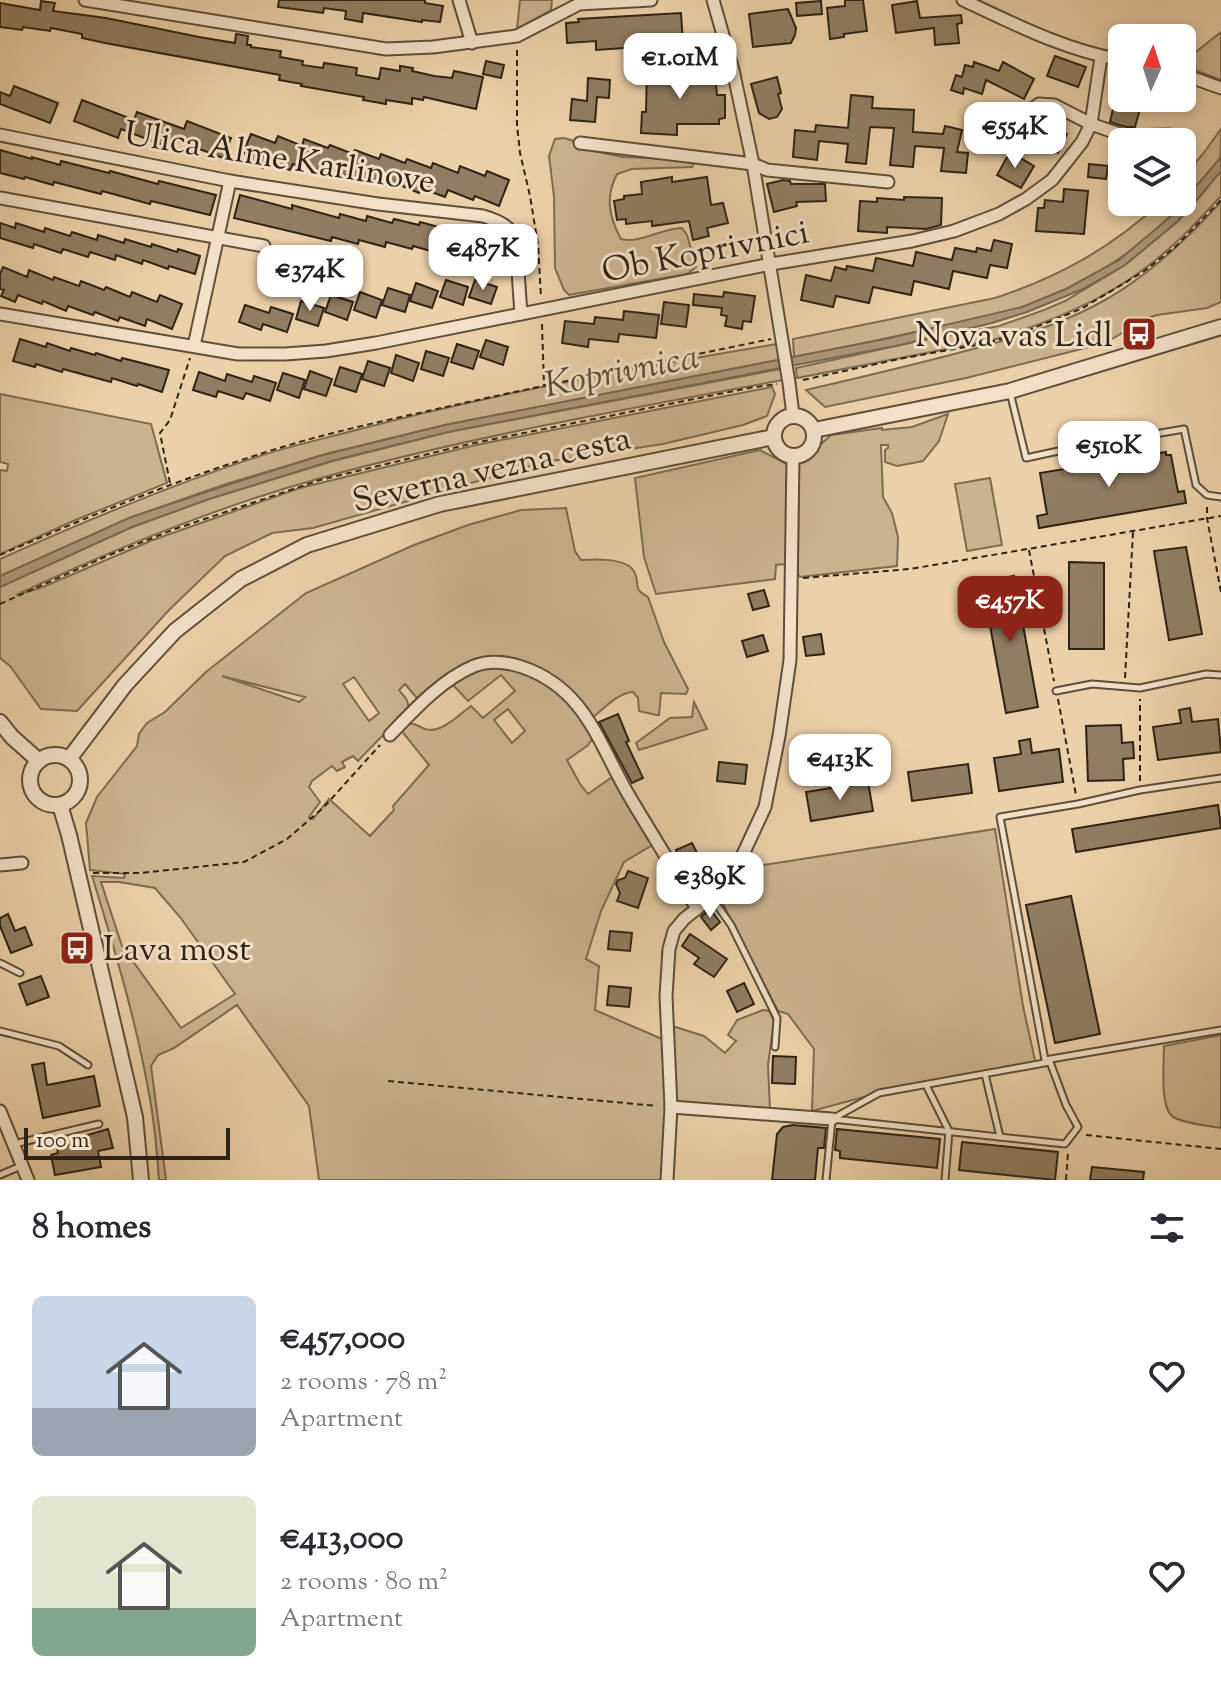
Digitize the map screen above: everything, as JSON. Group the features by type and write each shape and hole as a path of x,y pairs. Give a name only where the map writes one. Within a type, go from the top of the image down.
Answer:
{"street":[{"path":"85,0 386,49 472,43 517,36 579,4 651,0"},
{"path":"459,0 472,43"},
{"path":"713,0 733,70 753,164 793,415"},
{"path":"963,0 1023,28 1108,58"},
{"name":"Ob Koprivnici","path":"0,314 238,354 326,351 771,264 926,238 999,214 1052,180 1082,142 1091,124 1101,57"},
{"path":"1196,79 1221,88"},
{"path":"980,146 1039,104 1054,105 1108,130"},
{"name":"Ulica Alme Karlinove","path":"0,135 230,181 378,204 483,216 499,221 514,232 521,314"},
{"path":"580,143 753,164 767,170 888,182"},
{"path":"194,346 230,181"},
{"path":"0,198 264,246"},
{"path":"814,430 1010,391 1221,327"},
{"path":"793,415 806,419 814,430 813,444 809,449 793,456 779,449 774,437 781,420 793,415"},
{"name":"Severna vezna cesta","path":"69,759 125,685 175,631 241,579 307,545 440,504 774,437"},
{"path":"667,1180 671,1107 666,996 669,949 674,931 719,891 738,865 765,807 790,660 793,456"},
{"path":"390,735 419,705 475,666 494,662 512,663 553,681 568,693 588,720 630,798 697,909"},
{"path":"0,722 39,761"},
{"path":"53,755 69,759 75,765 80,780 74,796 60,805 51,805 36,797 30,774 39,761 53,755"},
{"path":"60,805 135,1117 141,1180"},
{"path":"0,865 22,863"},
{"path":"671,1107 832,1119"},
{"path":"0,1111 28,1180"},
{"path":"0,1147 13,1144"}],"lane":[{"path":"1010,391 1026,458 1184,429 1196,485 1207,495 1221,497"},
{"path":"1056,691 1092,684 1140,688 1206,674 1221,675"},
{"path":"1221,778 1000,817 1045,1060 1221,1030"},
{"path":"711,897 731,925 777,1018 775,1047"},
{"path":"0,963 20,973"},
{"path":"0,1031 59,1046 88,1065"},
{"path":"1050,1062 1078,1127 1065,1144 832,1119 879,1093 1050,1062"},
{"path":"985,1074 1000,1137"},
{"path":"926,1085 949,1131 945,1180"},
{"path":"826,1180 832,1119"},
{"path":"13,1144 99,1124"},
{"path":"0,1175 22,1165"}],"path":[{"path":"517,36 517,125 538,245 544,385"},
{"path":"0,604 175,529 320,480 474,443 1014,336 1081,309 1143,272 1175,247 1221,200"},
{"path":"0,555 171,485 263,453 350,429 544,385 782,342"},
{"path":"171,485 160,433 170,420 194,346"},
{"path":"1207,495 1207,518 1221,592"},
{"path":"792,579 910,569 1221,516"},
{"path":"1125,687 1133,531"},
{"path":"1028,549 1078,804"},
{"path":"1140,688 1140,790"},
{"path":"76,872 140,873 244,862 287,839 324,807 390,735"},
{"path":"388,1081 671,1107"},
{"path":"1078,1134 1221,1149"},
{"path":"1066,1180 1069,1143"}],"shaded area":[{"path":"520,0 552,0 551,10 517,29"},
{"path":"1221,32 1221,80 1196,70 1196,52"},
{"path":"1221,129 1220,160 1196,189 1196,162"},
{"path":"564,138 584,149 623,157 694,163 692,167 632,169 617,174 610,199 611,215 621,239 636,239 682,228 696,267 687,274 569,295 555,268 554,196 549,156 555,139"},
{"path":"1221,157 1221,171 1196,200 1196,186"},
{"path":"1221,171 1221,196 1165,252 1127,281 1052,319 993,340 797,378 796,368 999,326 1065,301 1125,265 1182,216 1196,216 1196,200"},
{"path":"1221,202 1221,302 1207,308 1157,315 1136,322 1105,343 966,378 825,407 806,390 988,345 1065,320 1112,296 1146,273"},
{"path":"1171,216 1147,238 1105,268 1035,303 794,357 793,339 995,298 1041,281 1103,247 1142,218"},
{"path":"1182,216 1125,265 1083,289 1027,312 900,345 448,432 331,461 132,527 0,587 0,576 129,518 319,456 445,425 890,338 1022,307 1066,289 1119,260 1170,217"},
{"path":"777,344 779,360 445,425 330,453 226,484 132,517 0,576 0,559 161,491 272,452 515,392"},
{"path":"781,369 783,380 493,436 282,489 166,530 16,595 43,587 153,540 300,488 476,445 772,387 775,394 767,416 743,425 663,444 545,462 313,528 272,533 225,556 169,610 77,711 41,709 10,666 0,658 0,587 132,527 209,499 333,461 448,432"},
{"path":"0,394 151,424 167,483 0,554 0,470 7,471 8,464 0,462"},
{"path":"948,414 939,441 923,461 897,466 885,462 888,445 881,445 883,497 892,513 898,537 897,566 800,577 799,464 831,435 912,427"},
{"path":"760,450 789,465 786,564 776,565 775,579 656,594 644,557 635,478"},
{"path":"990,478 1002,545 967,551 955,484"},
{"path":"566,508 575,551 581,560 616,561 633,570 639,591 648,597 664,642 688,689 686,694 661,693 659,715 639,711 638,698 633,692 616,698 592,718 571,692 537,678 567,699 594,737 567,760 580,784 588,794 615,775 656,843 624,862 601,911 586,959 599,966 595,1010 662,1039 666,1106 662,1180 319,1180 309,1106 237,1005 174,1048 158,1055 151,1066 166,1180 159,1180 152,1109 139,1043 92,876 124,878 125,874 90,870 86,823 97,797 137,746 139,734 147,723 165,712 206,672 306,593 414,545 521,510","holes":["494,660 530,675 501,667 477,670 453,685 468,701 501,675 515,691 483,718 471,706 437,729 425,729 415,724 400,729 429,765 370,836 329,799 313,819 309,817 320,802 309,787 312,781 332,766 337,771 345,767 342,762 353,756 358,761 385,733 408,707 399,690 405,684 416,697 424,698","222,676 305,697 299,702","354,677 379,713 369,721 343,684","508,709 525,731 512,743 494,720","101,882 155,888 180,917 235,994 181,1028 122,946"]},
{"path":"694,702 707,729 639,750 636,743 670,718 692,717"},
{"path":"995,829 1023,1006 1036,1065 879,1093 812,1111 814,1049 788,1014 778,1011 721,900 723,894 744,868"},
{"path":"763,1010 769,1011 774,1021 768,1065 770,1110 687,1104 676,1100 672,1026 704,1036 725,1053 736,1041 728,1035 737,1020"},
{"path":"1221,1035 1221,1128 1175,1118 1165,1102 1164,1046"}],"building":[{"path":"279,0 425,0 425,3 443,6 440,22 363,13 362,22 345,19 346,11 324,8 323,13 278,7"},
{"path":"845,0 863,0 867,31 830,39 827,8 845,6"},
{"path":"41,1 55,3 53,11 106,18 199,37 235,43 236,34 248,36 247,45 281,51 280,57 303,61 302,65 323,68 324,63 357,68 356,75 379,79 381,68 400,71 400,66 434,76 452,78 454,71 483,77 476,109 424,97 423,100 412,98 412,104 386,100 386,104 279,80 280,75 105,43 82,38 82,34 51,28 50,31 0,27 0,3 40,10"},
{"path":"821,1 822,14 797,16 796,3"},
{"path":"917,1 920,18 961,15 962,23 957,24 959,43 935,45 934,28 896,33 892,5"},
{"path":"788,9 796,28 791,43 753,47 749,14"},
{"path":"681,13 683,44 596,50 596,41 567,43 566,23 579,22 578,19"},
{"path":"1055,56 1086,67 1078,87 1047,76"},
{"path":"486,61 504,65 501,78 483,74"},
{"path":"974,62 999,71 1003,62 1034,79 1024,99 986,80 982,94 964,88 963,94 951,90 956,75 962,77 965,65 973,67"},
{"path":"647,69 673,69 673,74 715,74 717,95 725,95 725,118 719,119 719,124 677,124 677,135 641,133 642,112 646,112"},
{"path":"777,77 782,109 777,117 769,119 759,113 751,84"},
{"path":"588,78 610,80 609,98 597,97 595,122 570,120 572,99 587,101"},
{"path":"14,86 58,103 50,123 0,104 0,92 10,96"},
{"path":"851,95 873,97 872,108 914,110 913,132 943,134 945,126 962,130 957,152 968,153 966,173 941,171 944,148 915,146 913,167 890,165 894,128 870,127 866,164 846,162 848,144 819,141 817,160 793,157 795,130 815,132 816,125 848,128"},
{"path":"82,100 134,120 137,112 184,129 187,121 231,138 223,158 176,140 173,149 121,129 118,138 74,121"},
{"path":"1112,112 1139,112 1135,127 1110,122"},
{"path":"1039,116 1060,126 1059,131 1067,134 1058,153 1028,138"},
{"path":"251,134 275,143 278,136 302,146 304,139 353,154 355,150 379,159 381,154 431,168 433,163 458,173 460,166 485,176 487,171 509,180 499,206 448,190 445,197 421,188 419,193 395,183 393,188 370,179 368,184 318,169 317,173 293,164 290,170 266,161 263,168 249,162 252,156 243,153"},
{"path":"0,150 60,165 61,161 216,195 210,215 102,191 101,194 54,182 53,185 24,179 0,173"},
{"path":"1010,152 1034,166 1021,188 997,175"},
{"path":"1089,164 1108,166 1106,179 1088,177"},
{"path":"672,177 672,182 707,177 711,205 723,203 728,223 707,228 709,236 693,240 689,221 652,226 652,221 626,224 626,219 617,220 614,201 624,199 624,196 642,194 641,182"},
{"path":"783,180 791,184 825,184 826,201 796,202 797,206 774,212 767,184"},
{"path":"1064,189 1088,191 1084,234 1036,231 1038,208 1044,208 1045,200 1063,202"},
{"path":"240,195 339,218 340,214 366,221 367,216 392,223 394,219 498,236 492,260 439,249 438,253 413,246 412,249 386,242 385,247 332,237 331,241 234,218"},
{"path":"904,197 942,198 941,225 926,229 887,227 887,233 858,231 860,201 877,202 877,198 904,200"},
{"path":"0,223 15,228 16,223 44,232 45,228 70,236 72,232 97,240 98,235 124,243 125,239 200,256 195,274 143,260 142,264 116,255 115,260 90,252 88,257 63,249 61,253 0,238"},
{"path":"994,240 1012,244 1007,268 990,265 987,278 953,271 949,289 914,281 911,295 873,287 869,303 836,296 833,307 801,300 806,275 831,281 835,267 873,271 876,258 913,266 916,252 952,260 955,248 991,251"},
{"path":"269,264 295,272 289,290 264,282"},
{"path":"3,267 27,277 29,270 79,286 81,281 130,297 132,292 157,302 160,295 182,304 172,329 147,319 145,326 120,317 118,321 95,312 93,315 68,306 66,311 18,295 15,302 1,296 4,290 0,289"},
{"path":"446,280 468,287 463,305 440,297"},
{"path":"475,280 497,287 491,304 469,297"},
{"path":"416,283 438,291 432,308 410,301"},
{"path":"388,288 410,295 405,312 382,305"},
{"path":"360,292 382,300 376,318 354,310"},
{"path":"724,292 755,296 751,322 743,321 742,329 725,326 727,316 721,315 722,308 693,305 694,294 723,297"},
{"path":"331,295 353,302 347,320 325,312"},
{"path":"301,301 324,308 318,326 296,319"},
{"path":"664,302 689,305 686,327 661,324"},
{"path":"245,305 269,313 271,307 293,314 287,332 263,324 261,330 239,322"},
{"path":"624,311 659,315 656,338 619,334 618,342 589,339 588,347 562,343 565,321 594,324 595,317 623,320"},
{"path":"20,339 46,347 47,343 70,351 71,348 169,370 162,392 112,378 111,382 63,369 62,372 36,364 35,367 13,361"},
{"path":"486,340 508,347 503,365 480,357"},
{"path":"457,344 479,351 473,369 451,362"},
{"path":"426,351 449,358 443,376 421,369"},
{"path":"396,355 419,363 413,381 391,373"},
{"path":"368,361 390,368 384,386 362,379"},
{"path":"340,367 362,374 356,392 334,385"},
{"path":"310,371 332,379 326,396 304,389"},
{"path":"199,372 225,381 227,374 252,382 254,376 276,383 270,401 246,393 243,399 218,391 216,397 193,390"},
{"path":"283,373 305,380 299,398 277,390"},
{"path":"1166,452 1166,455 1171,455 1178,492 1184,491 1186,503 1039,528 1037,516 1047,514 1040,473"},
{"path":"1186,547 1202,634 1169,640 1154,551"},
{"path":"1069,562 1104,563 1104,649 1069,649"},
{"path":"1014,576 1038,707 1006,713 982,582"},
{"path":"764,590 769,606 753,610 748,594"},
{"path":"821,634 824,654 806,656 803,637"},
{"path":"763,635 768,651 747,657 742,641"},
{"path":"1190,708 1192,722 1218,719 1221,752 1158,760 1153,727 1181,723 1179,710"},
{"path":"618,714 629,741 626,742 643,778 632,783 599,722"},
{"path":"1121,725 1122,743 1133,742 1134,758 1123,759 1124,780 1088,781 1086,726"},
{"path":"1030,739 1032,753 1059,749 1063,782 999,791 994,758 1021,754 1019,741"},
{"path":"719,762 747,765 745,784 717,781"},
{"path":"968,764 972,793 912,801 908,772"},
{"path":"868,782 873,811 811,821 806,792"},
{"path":"1218,805 1221,828 1076,852 1072,829"},
{"path":"692,843 703,865 687,873 676,850"},
{"path":"628,871 648,878 638,908 617,901 620,893 616,884 625,878"},
{"path":"1071,896 1100,1034 1055,1043 1026,905"},
{"path":"710,909 720,922 711,930 701,917"},
{"path":"8,914 15,931 25,927 32,945 11,953 0,926 0,918"},
{"path":"610,931 632,933 630,951 608,949"},
{"path":"690,934 727,959 714,977 694,964 699,958 682,946"},
{"path":"41,976 49,997 27,1005 19,984"},
{"path":"744,983 754,1004 737,1012 727,991"},
{"path":"609,986 631,988 629,1007 607,1005"},
{"path":"773,1056 796,1057 795,1084 772,1083"},
{"path":"44,1063 47,1085 94,1076 100,1106 43,1118 32,1065"},
{"path":"783,1127 826,1128 824,1148 818,1148 815,1180 772,1180 777,1134"},
{"path":"108,1129 113,1148 98,1151 101,1167 55,1175 51,1155 58,1153 57,1148 86,1142 84,1136"},
{"path":"837,1129 940,1139 937,1168 840,1158 840,1151 835,1150"},
{"path":"962,1142 1058,1152 1055,1180 959,1170"},
{"path":"1092,1167 1144,1172 1143,1180 1090,1180"}],"place":[{"name":"Nova vas Lidl","path":"1139,334"},
{"name":"Lava most","path":"77,948"}],"water label":[{"name":"Koprivnica","path":"621,369"}]}
